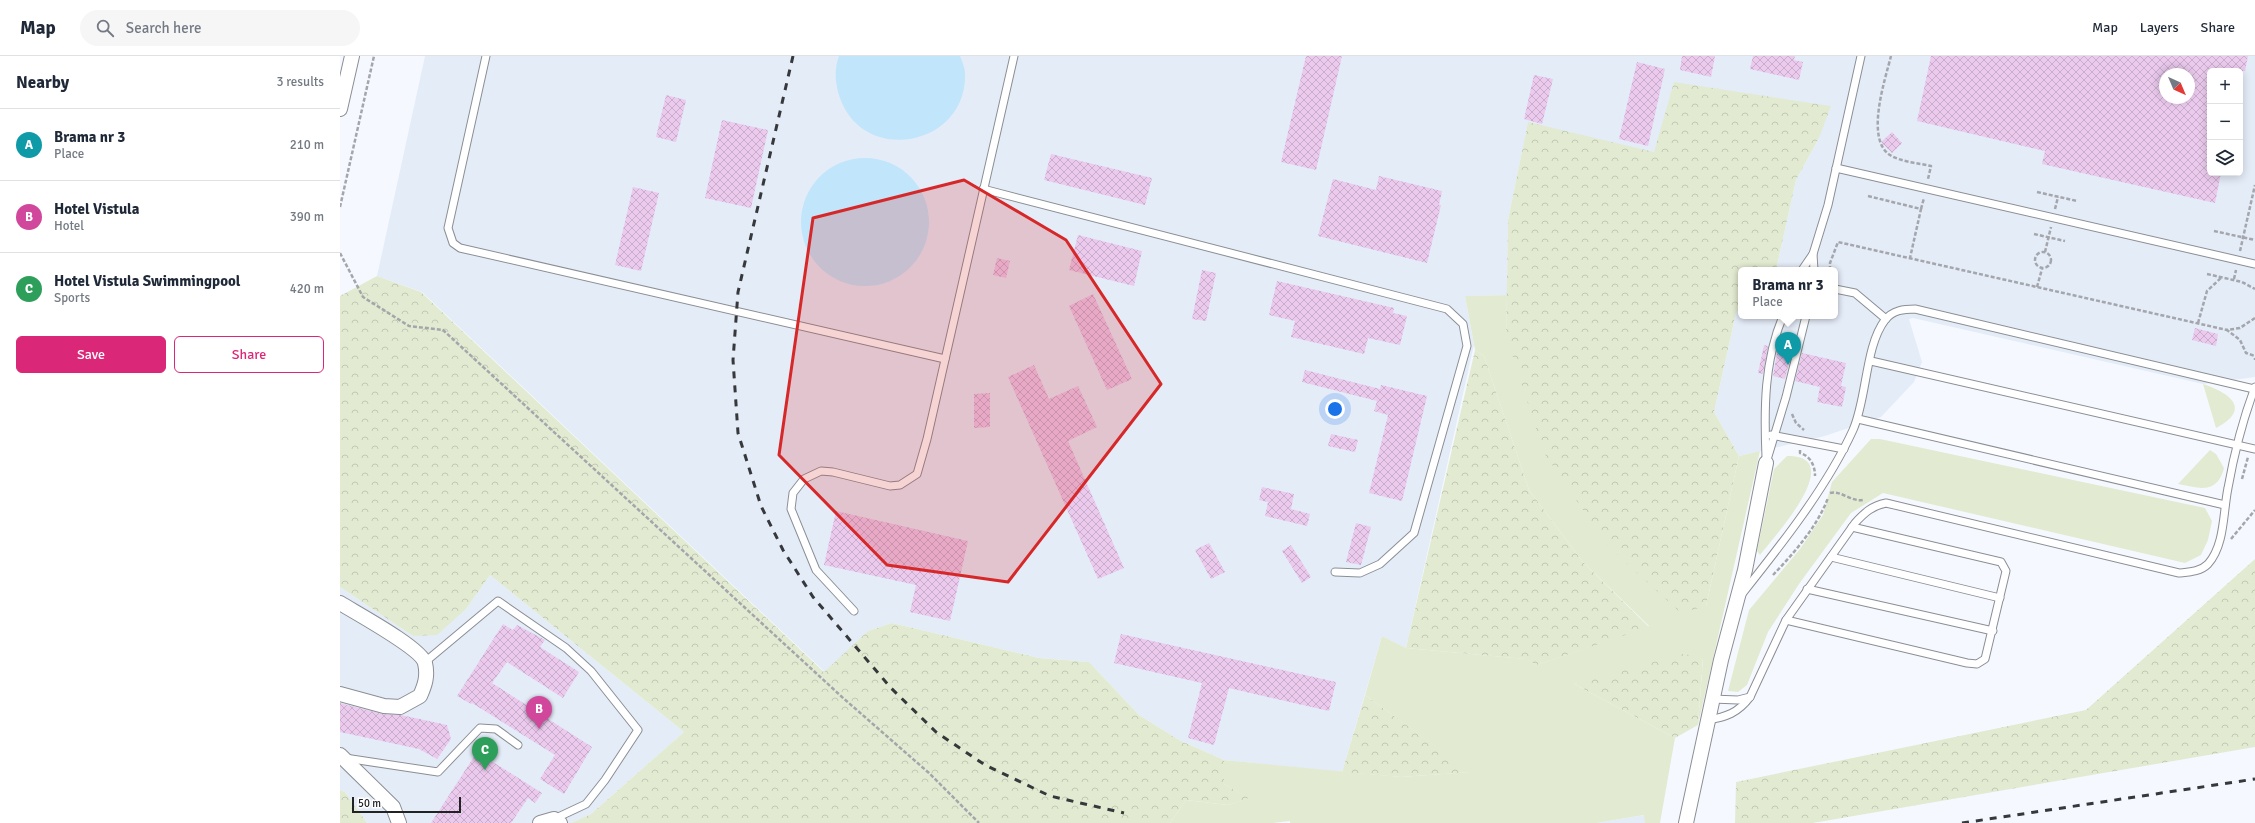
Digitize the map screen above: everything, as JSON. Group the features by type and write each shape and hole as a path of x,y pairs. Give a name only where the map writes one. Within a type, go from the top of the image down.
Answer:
{"street":[{"path":"340,109 352,56"},
{"path":"1686,823 1707,720 1745,570 1766,463"},
{"path":"340,603 416,650 425,662 427,678 420,696 400,707 384,706 340,694"},
{"path":"341,756 393,807 399,823"},
{"path":"540,823 557,821"}],"lane":[{"path":"486,56 448,228 453,243 460,248 945,359"},
{"path":"854,610 816,570 791,509 793,493 804,479 820,471 833,472 890,486 900,485 917,474 921,465 1014,56"},
{"path":"1814,267 1813,254 1836,168 1862,56"},
{"path":"1836,168 2054,216 2255,264"},
{"path":"983,189 1447,309 1462,324 1466,346 1414,533 1380,564 1360,573 1335,572"},
{"path":"1804,267 1813,254"},
{"path":"1838,290 1855,293 1886,319"},
{"path":"1707,720 1733,715 1743,706 1750,697 1786,620 1852,527 1866,511 1874,506 1886,503 2179,573 2195,572 2207,565 2215,553 2221,533 2225,504 2238,445 2255,388 1915,310 1901,309 1886,319 1877,335 1858,419 1844,449 1822,486 1737,600"},
{"path":"1766,463 1765,433 1767,374 1777,330 1782,319"},
{"path":"1766,463 1805,319"},
{"path":"1871,361 2253,448"},
{"path":"1858,419 2225,504"},
{"path":"1765,433 1844,449"},
{"path":"1786,620 1977,664 1985,659 1993,632 2006,572 2001,562 1852,527"},
{"path":"1831,557 2000,598"},
{"path":"1807,589 1993,632"},
{"path":"425,662 498,602 566,648 591,672 638,730 605,780 586,804 557,821"},
{"path":"1712,699 1738,700 1750,697"},
{"path":"341,756 438,772 480,728 496,729 518,745"}],"path":[{"path":"340,206 374,56"},
{"path":"1891,56 1877,122 1879,143 1891,156 1931,166 1910,258"},
{"path":"2240,252 2255,185"},
{"path":"2037,192 2077,201"},
{"path":"1868,196 1921,209"},
{"path":"2214,231 2255,240"},
{"path":"2034,234 2065,241"},
{"path":"2045,252 2049,237"},
{"path":"1830,267 1830,262 1838,242 2227,330 2240,328 2255,318"},
{"path":"2045,252 2050,256 2051,264 2049,267 2042,269 2036,264 2035,259 2039,253 2045,252"},
{"path":"340,253 363,297 409,326 443,330 842,697 929,773 979,823"},
{"path":"2234,279 2236,267"},
{"path":"2037,287 2042,269"},
{"path":"2207,274 2234,279 2255,289"},
{"path":"2198,323 2207,291 2222,277"},
{"path":"2227,330 2240,340 2246,353 2255,358"},
{"path":"2242,480 2253,448"},
{"path":"1800,453 1806,455 1814,466 1814,481"},
{"path":"1772,575 1793,552 1820,516 1830,492 1838,493 1860,501 1866,500"},
{"path":"2226,546 2255,510"},
{"path":"2228,539 2229,532"}],"highlighted area":[{"path":"964,180 1066,240 1161,384 1008,582 887,565 779,455 813,218"}],"shaded area":[{"path":"425,56 2255,56 2255,377 2203,384 1913,318 1909,319 1922,362 1914,382 1881,417 1825,436 1739,456 1714,412 1736,313 1738,311 1738,319 1838,319 1838,267 1777,267 1796,180 1819,138 1654,153 1528,123 1508,220 1507,295 1465,296 1474,345 1406,648 1382,636 1342,772 1224,760 1179,740 1139,715 1089,662 1039,658 892,623 868,631 825,672 422,292 377,276"},
{"path":"490,575 684,732 591,814 571,823 367,823 345,792 340,790 340,587 413,636 466,609"},
{"path":"1645,815 1645,823 1597,823"}],"green space":[{"path":"1674,82 1831,106 1819,138 1796,180 1777,267 1738,267 1738,311 1736,313 1714,412 1739,456 1706,606 1681,613 1607,545 1544,453 1506,336 1508,220 1528,122 1654,152"},
{"path":"377,276 421,292 824,672 868,631 892,623 1039,658 1089,662 1139,715 1179,740 1224,760 1224,784 1249,798 1228,805 1186,800 1170,823 571,823 591,814 684,732 490,575 466,609 437,635 413,636 340,587 340,296"},
{"path":"1507,295 1506,336 1706,606 1739,456 1760,451 1698,725 1703,658 1574,684 1675,738 1660,823 1645,823 1644,815 1597,823 1290,823 1290,821 1273,823 1170,823 1186,800 1228,805 1248,798 1224,784 1224,760 1401,777 1470,772 1365,695 1382,636 1406,648 1526,659 1537,665 1649,626 1583,562 1529,490 1484,356 1475,350 1465,296"},
{"path":"1475,350 1484,356 1529,490 1583,562 1649,627 1537,665 1525,659 1406,648"},
{"path":"2203,384 2221,392 2228,397 2233,402 2235,408 2233,414 2227,421 2216,428"},
{"path":"1871,439 1880,439 2205,508 2212,521 2208,540 2201,555 2185,563 1883,493 1851,513 1799,584 1768,632 1747,685 1738,692 1728,691 1749,610 1800,549 1823,515 1832,482"},
{"path":"2210,450 2216,454 2224,468 2221,477 2217,482 2206,488 2178,484"},
{"path":"1787,456 1804,459 1811,469 1809,482 1802,498 1791,516 1760,555 1757,551 1774,469"},
{"path":"2255,559 2255,747 1813,823 1735,823 1736,782 2086,710"},
{"path":"1682,654 1703,657 1698,725 1675,738 1574,684"},
{"path":"1365,695 1471,772 1401,777 1342,772"},
{"path":"340,790 345,792 367,823 340,823"}],"water":[{"path":"839,56 960,56 965,74 961,98 950,118 933,131 912,138 891,139 870,133 852,119 840,98 836,77 836,66"},
{"path":"871,158 895,165 906,172 915,181 924,197 928,209 928,235 922,252 915,263 906,272 895,279 878,285 859,286 835,279 824,272 815,263 808,252 802,235 801,216 808,192 815,181 824,172 835,165 852,159"}],"building":[{"path":"1306,56 1342,56 1316,170 1281,162"},
{"path":"1682,56 1715,56 1711,77 1680,70"},
{"path":"1753,56 1795,56 1794,60 1803,62 1799,80 1750,69"},
{"path":"1931,56 2248,56 2245,71 2243,71 2243,68 2207,68 2207,176 2220,176 2215,203 2042,164 2045,151 1917,121"},
{"path":"1637,62 1665,69 1648,146 1619,139"},
{"path":"1534,75 1553,79 1542,124 1524,119"},
{"path":"666,95 686,100 676,142 656,137"},
{"path":"722,120 768,130 751,208 705,198"},
{"path":"1892,132 1902,143 1892,153 1881,142"},
{"path":"1051,154 1152,178 1145,205 1044,180"},
{"path":"1379,176 1442,191 1439,205 1441,205 1427,263 1318,236 1333,179 1376,190"},
{"path":"633,187 659,193 641,271 615,265"},
{"path":"1078,235 1142,251 1134,286 1069,270"},
{"path":"997,258 1010,261 1006,278 993,275"},
{"path":"1202,270 1216,273 1206,321 1192,319"},
{"path":"1277,281 1394,308 1393,313 1407,316 1400,345 1368,338 1364,354 1291,337 1295,321 1269,315"},
{"path":"1093,294 1132,379 1107,390 1069,306"},
{"path":"2195,328 2218,334 2216,346 2192,340"},
{"path":"1764,345 1768,346 1763,374 1758,373"},
{"path":"1778,348 1792,351 1785,379 1773,376"},
{"path":"1802,353 1846,363 1841,386 1846,387 1842,407 1817,402 1820,387 1795,381"},
{"path":"1034,365 1049,399 1078,386 1097,427 1068,441 1124,568 1098,579 1008,377"},
{"path":"1305,370 1380,389 1381,385 1427,396 1402,501 1369,493 1388,415 1374,411 1377,401 1302,382"},
{"path":"990,393 990,427 974,428 974,394"},
{"path":"1331,434 1358,440 1355,452 1328,446"},
{"path":"1262,487 1294,494 1291,509 1310,514 1307,526 1265,516 1268,502 1259,500"},
{"path":"836,511 968,541 950,621 910,612 916,585 824,565"},
{"path":"1356,523 1371,527 1361,565 1346,562"},
{"path":"1209,543 1225,572 1211,579 1195,550"},
{"path":"1291,545 1311,577 1302,583 1282,551"},
{"path":"503,624 513,630 517,625 545,640 540,647 579,672 563,698 507,662 492,683 592,747 564,794 540,779 555,755 472,703 471,704 457,696"},
{"path":"1121,634 1336,682 1329,711 1229,688 1214,745 1188,738 1202,683 1114,663"},
{"path":"340,703 382,714 401,715 447,725 451,739 437,759 419,749 340,732"},
{"path":"477,752 542,793 535,803 528,798 511,823 431,823"}],"railway":[{"path":"793,56 738,292 733,360 738,433 761,506 783,550 813,597 891,688 936,732 985,765 1050,796 1124,813"},
{"path":"1962,823 2255,779"}],"place":[{"name":"Brama nr 3","path":"1788,365"},
{"name":"Hotel Vistula","path":"539,729"},
{"name":"Hotel Vistula Swimmingpool","path":"485,770"}]}
